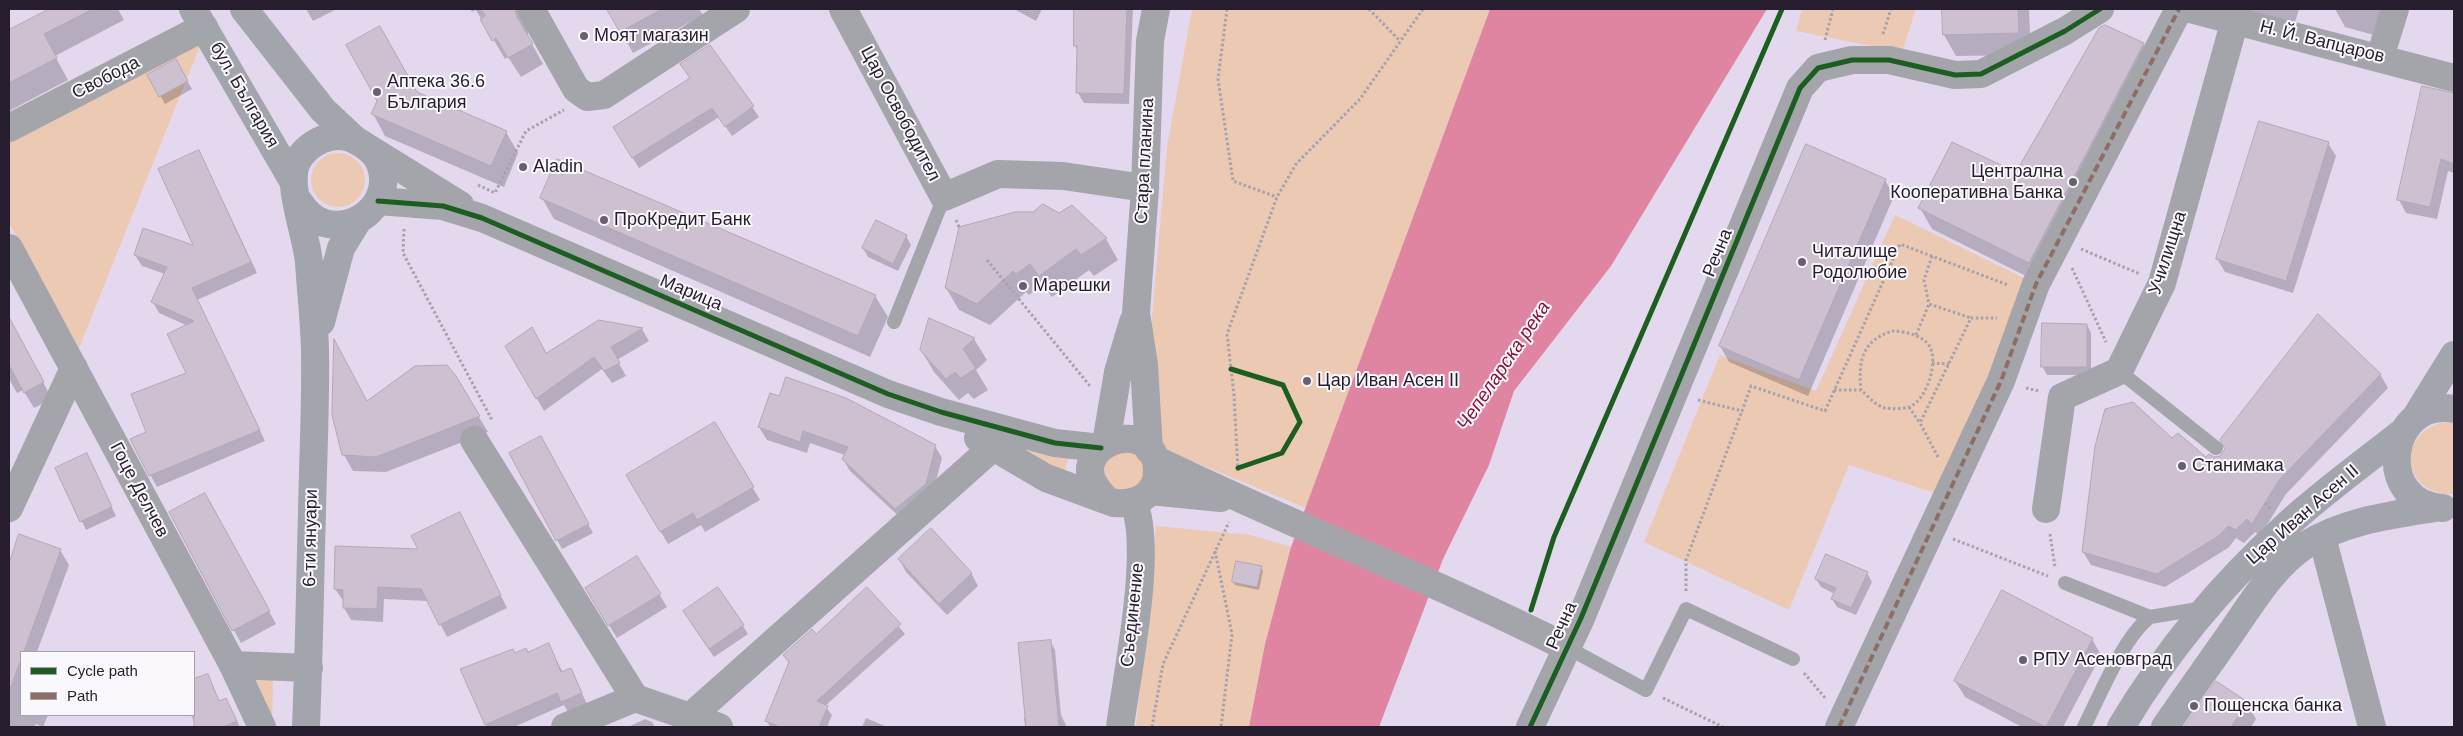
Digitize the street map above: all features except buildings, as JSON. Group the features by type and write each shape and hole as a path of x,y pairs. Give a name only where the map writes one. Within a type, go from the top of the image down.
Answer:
{"main road":[{"path":"244,9 323,110 361,143 380,163 383,182 378,201 372,210 357,222 341,248 315,348"},
{"name":"бул. България","path":"199,18 295,190"},
{"path":"315,348 308,247 295,190 296,164 305,150 319,140 336,136 361,143"},
{"path":"295,190 307,214 322,223 340,226 357,222"},
{"name":"6-ти януари","path":"306,727 309,668 315,348"},
{"path":"2449,508 2420,502 2408,491 2399,478 2396,462 2397,446 2454,355"},
{"path":"2410,424 2430,410 2454,409"},
{"name":"Цар Иван Асен II","path":"2121,727 2159,669 2237,573 2286,525 2410,424"},
{"name":"Цар Иван Асен II","path":"2164,727 2246,610 2273,575 2304,546 2360,522 2449,508"},
{"path":"233,665 262,727"}],"street":[{"path":"531,9 576,89 586,97 604,95 736,9"},
{"name":"Цар Освободител","path":"843,9 944,197 998,174 1063,176 1145,188"},
{"name":"Стара планина","path":"1136,313 1145,188 1150,41 1156,9"},
{"name":"Речна","path":"1530,727 1568,648 1675,394 1800,88 1818,68 1852,60 1890,60 1955,75 1981,74 2064,31 2100,9"},
{"path":"1841,724 2001,381 2036,284 2179,9"},
{"name":"Н. Й. Вапцаров","path":"2190,9 2380,57 2454,78"},
{"path":"2380,57 2395,9"},
{"name":"Свобода","path":"9,128 199,18"},
{"name":"Училищна","path":"2119,371 2162,283 2235,20"},
{"path":"361,143 482,218"},
{"path":"378,201 443,206 482,218"},
{"name":"Марица","path":"482,218 888,394 941,412"},
{"name":"Гоце Делчев","path":"9,248 233,665"},
{"path":"1105,498 1097,490 1092,480 1091,468 1094,457 1103,445 1118,372 1136,313"},
{"path":"1136,313 1144,365 1152,455 1157,470 1156,482 1142,497"},
{"path":"9,508 74,368"},
{"path":"2046,508 2062,397 2119,371"},
{"path":"941,412 992,448 1046,478 1105,498 1114,503 1142,497 1240,500"},
{"path":"941,412 1055,443 1103,445 1124,438 1142,444 1152,455 1240,500 1510,619 1568,648"},
{"path":"474,440 635,698 719,727"},
{"path":"691,716 992,448"},
{"name":"Съединение","path":"1120,727 1138,590 1142,497"},
{"path":"2322,537 2373,727"},
{"path":"233,665 309,668"},
{"path":"565,727 614,719 635,698"}],"lane":[{"path":"894,322 944,197"},
{"path":"2119,371 2216,448"},
{"path":"2060,581 2150,617 2207,608"},
{"path":"1568,648 1646,690 1686,609 1793,658"},
{"path":"2084,727 2132,636 2150,617"}],"path":[{"path":"1227,9 1218,79 1233,181 1277,197"},
{"path":"1369,9 1400,42"},
{"path":"1152,727 1163,664 1240,500 1234,395 1227,334 1277,197 1296,164 1360,99 1423,9"},
{"path":"470,182 495,193 526,131 586,97"},
{"path":"405,203 403,253 497,429 474,440"},
{"path":"2060,240 2162,283"},
{"path":"2060,240 2119,371"},
{"path":"1686,609 1686,560 1751,386 1825,411 1900,244 2016,288 2036,284"},
{"path":"1916,335 1929,304 1924,280 1932,256"},
{"path":"987,260 1095,392"},
{"path":"1929,304 1971,318 2024,317"},
{"path":"1920,423 1971,318"},
{"path":"1834,390 1861,390 1885,408 1909,407 1920,397 1926,388 1932,363 1932,353 1926,342 1916,335 1904,331 1892,331 1880,335 1870,342 1860,364 1861,390"},
{"path":"1932,363 1948,364"},
{"path":"2001,381 2062,397"},
{"path":"1675,394 1742,411"},
{"path":"1909,407 1920,423 1953,484"},
{"path":"2046,508 2060,581"},
{"path":"1931,530 2060,581"},
{"path":"1215,550 1232,634 1221,727"},
{"path":"1793,658 1841,724"},
{"path":"1646,690 1723,727"}],"shaded area":[{"path":"1192,9 1490,9 1306,508 1156,446 1146,385 1167,147"},
{"path":"1802,9 1916,9 1902,52 1796,31"},
{"path":"204,36 79,348 9,223 9,142"},
{"path":"338,153 348,155 357,161 363,170 365,180 363,190 357,199 348,205 338,207 328,205 319,199 313,190 311,180 313,170 319,161 328,155"},
{"path":"1895,215 2036,284 1947,497 1849,465 1789,610 1644,542 1720,355 1816,391"},
{"path":"2441,423 2454,423 2453,494 2436,492 2424,486 2415,476 2411,464 2411,452 2416,440 2426,430"},
{"path":"998,440 1069,455 1063,478"},
{"path":"1114,452 1136,453 1146,466 1142,488 1108,491 1103,462"},
{"path":"1156,526 1251,535 1291,547 1265,644 1249,727 1136,727"},
{"path":"245,679 273,679 272,727"}],"water":[{"name":"Чепеларска река","path":"1490,9 1767,9 1611,266 1514,391 1489,465 1443,559 1379,727 1249,727 1265,644 1291,547"}],"marked path":[{"path":"1839,727 2001,381 2036,284 2179,9"}],"cycle path":[{"path":"1531,610 1554,537 1782,9"},
{"path":"1530,727 1581,618 1800,88 1818,68 1852,60 1889,60 1955,75 1981,74 2065,31 2100,9"},
{"path":"378,201 443,206 482,218 888,394 941,412 1055,443 1101,448"},
{"path":"1231,369 1283,385 1300,422 1282,453 1238,468"}],"place":[{"name":"Моят магазин","path":"584,36"},
{"name":"Аптека 36.6 България","path":"377,92"},
{"name":"Aladin","path":"523,167"},
{"name":"Централна Кооперативна Банка","path":"2073,182"},
{"name":"ПроКредит Банк","path":"604,220"},
{"name":"Читалище Родолюбие","path":"1802,262"},
{"name":"Марешки","path":"1023,286"},
{"name":"Цар Иван Асен II","path":"1307,381"},
{"name":"Станимака","path":"2182,466"},
{"name":"РПУ Асеновград","path":"2023,660"},
{"name":"Пощенска банка","path":"2194,706"}]}
